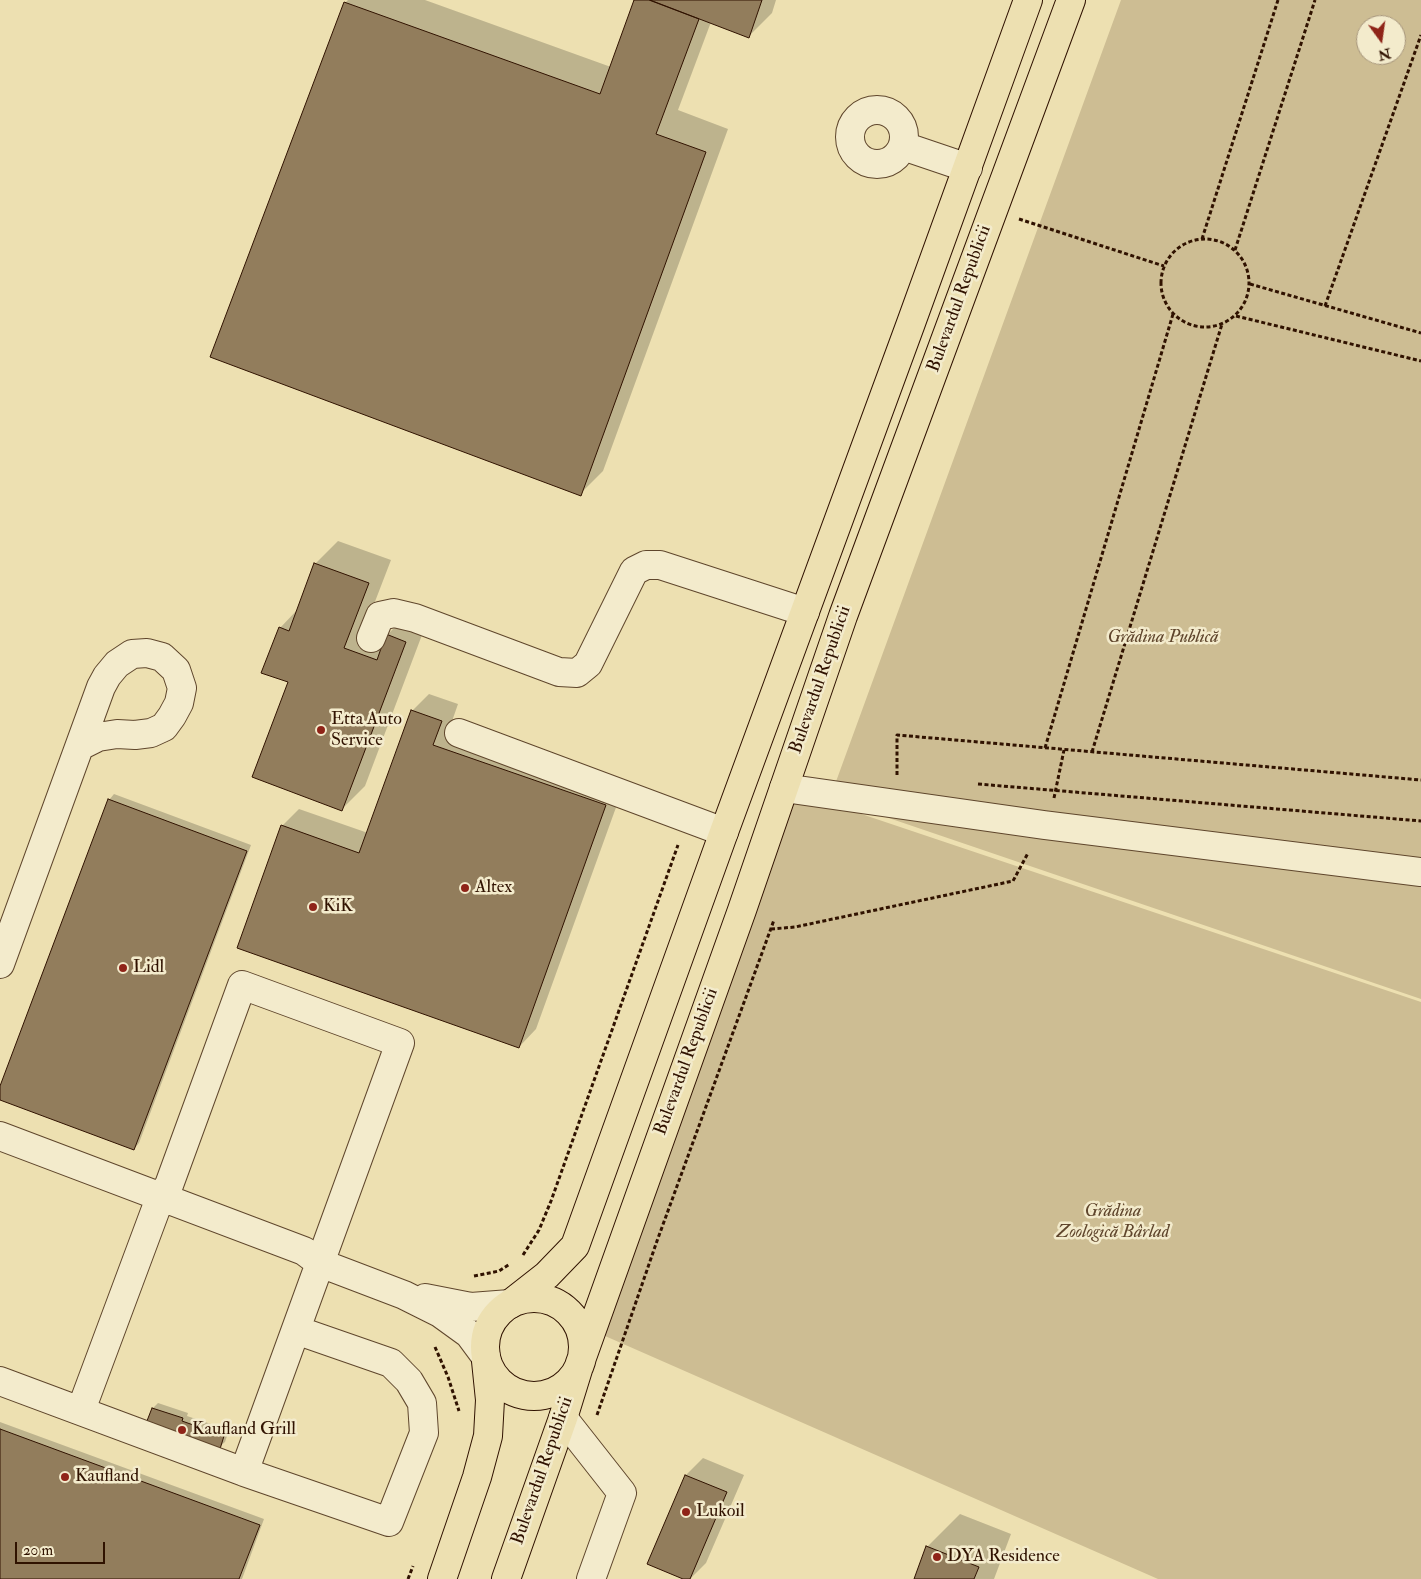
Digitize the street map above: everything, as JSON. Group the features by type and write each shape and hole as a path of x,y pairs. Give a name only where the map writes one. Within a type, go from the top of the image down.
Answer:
{"main road":[{"path":"442,1579 477,1477 488,1436 490,1400 486,1338 492,1321 500,1312 547,1275 575,1246 1028,0"},
{"name":"Bulevardul Republicii","path":"506,1579 843,616 1071,0"},
{"name":"Bulevardul Republicii","path":"486,1357 490,1369 507,1388 530,1396 543,1395 555,1391 570,1379 580,1363 583,1348 581,1334 575,1321 566,1309 553,1302 538,1298 524,1299 510,1304"}],"lane":[{"path":"903,146 968,168"},
{"path":"371,638 380,616 394,613 414,618 559,672 577,673 588,664 634,571 646,565 660,565 805,612"},
{"path":"459,733 724,832"},
{"path":"0,964 80,746"},
{"path":"784,788 1044,825 1421,872"},
{"path":"81,1410 160,1198 169,1185 242,985 400,1043 244,1472"},
{"path":"0,1136 304,1251 320,1263 404,1294 440,1313 469,1334 486,1357"},
{"path":"404,1294 471,1307 510,1304"},
{"path":"0,1380 244,1472 389,1522 424,1433 422,1403 409,1381 391,1362 296,1330"},
{"path":"563,1418 622,1493 591,1579"}],"path":[{"path":"1202,239 1278,0"},
{"path":"1235,250 1315,0"},
{"path":"1325,306 1421,35"},
{"path":"992,210 1164,266"},
{"path":"1202,239 1220,241 1235,250 1243,260 1250,284 1248,296 1236,316 1222,324 1209,327 1183,322 1173,314 1165,303 1161,292 1160,279 1170,255 1190,241 1202,239"},
{"path":"1250,284 1421,333"},
{"path":"1045,748 1173,314"},
{"path":"1236,316 1421,361"},
{"path":"1092,752 1222,324"},
{"path":"897,777 897,736 1421,780"},
{"path":"733,934 795,927 1013,881 1044,825 1056,790 1064,750"},
{"path":"972,783 1421,821"},
{"path":"521,1258 538,1230 551,1201 688,818"},
{"path":"586,1447 661,1231 774,920"},
{"path":"469,1276 499,1271 514,1262"},
{"path":"432,1343 437,1350 448,1377 460,1419"},
{"path":"408,1579 415,1561"}],"green space":[{"name":"Grădina Publică","path":"1121,0 1421,0 1421,999 830,798"},
{"name":"Grădina Zoologică Bârlad","path":"784,788 1421,1002 1421,1579 1158,1579 596,1332"}],"building":[{"path":"634,0 649,0 699,19 656,134 706,152 581,496 210,357 344,2 600,94"},
{"path":"650,0 762,0 749,38"},
{"name":"Etta Auto Service","path":"314,563 369,583 344,648 377,660 386,634 406,642 342,811 252,777 288,682 261,673 279,627 289,631"},
{"path":"411,710 442,721 433,745 606,805 519,1048 237,948 281,825 359,853"},
{"name":"Lidl","path":"108,799 247,851 134,1150 0,1100 0,1086"},
{"name":"Kaufland Grill","path":"152,1408 183,1418 182,1421 224,1436 220,1449 145,1426"},
{"name":"Kaufland","path":"0,1429 260,1525 239,1579 0,1579"},
{"path":"685,1475 727,1492 690,1579 683,1579 647,1564"},
{"name":"DYA Residence","path":"926,1546 979,1567 974,1579 914,1579"}],"place":[{"name":"Etta Auto Service","path":"321,730"},
{"name":"Altex","path":"465,888"},
{"name":"KiK","path":"313,907"},
{"name":"Lidl","path":"123,968"},
{"name":"Kaufland Grill","path":"182,1430"},
{"name":"Kaufland","path":"65,1477"},
{"name":"Lukoil","path":"686,1512"},
{"name":"DYA Residence","path":"937,1557"}]}
